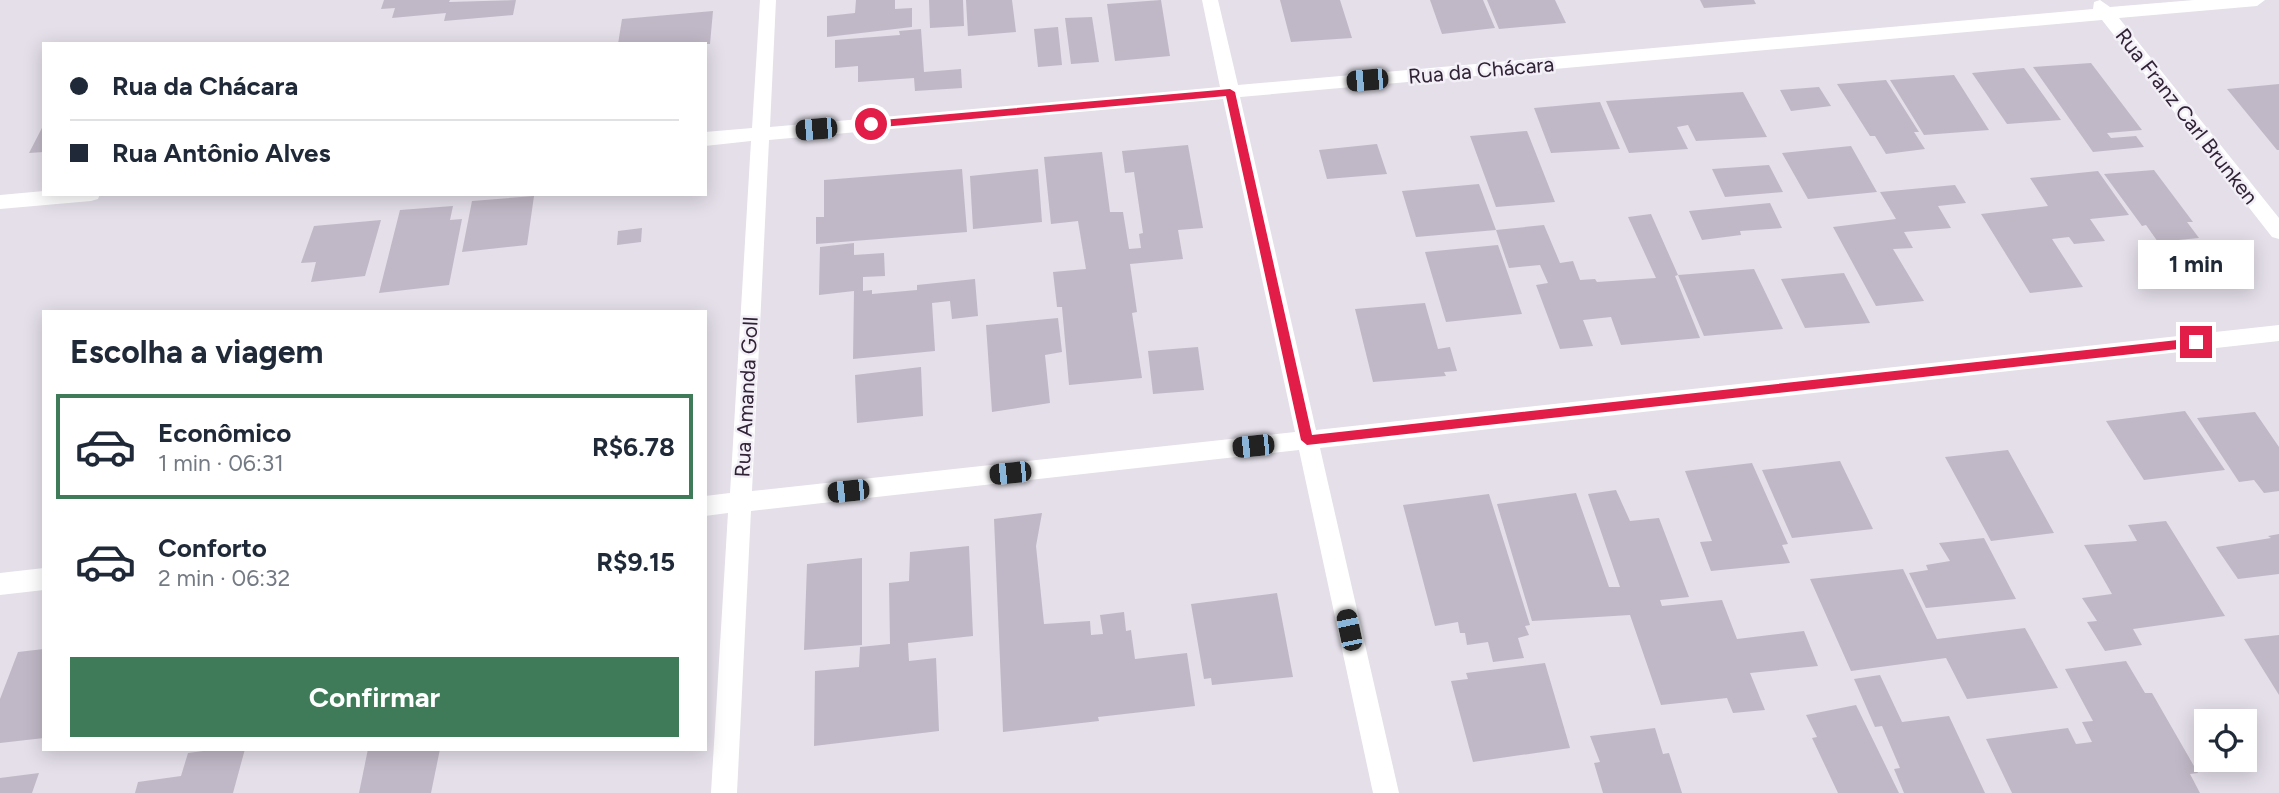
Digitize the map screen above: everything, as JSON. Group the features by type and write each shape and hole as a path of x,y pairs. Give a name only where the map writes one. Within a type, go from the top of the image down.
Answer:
{"street":[{"name":"Rua Amanda Goll","path":"724,793 768,0"},
{"path":"1210,0 1386,793"},
{"name":"Rua da Chácara","path":"707,139 1230,92 2101,7 2257,0"},
{"name":"Rua Franz Carl Brunken","path":"2101,7 2279,232"},
{"path":"0,202 68,196"},
{"path":"707,506 2279,333"},
{"path":"0,584 42,579"}],"building":[{"path":"384,0 516,0 513,15 444,21 446,13 392,18 395,8 381,9"},
{"path":"856,0 895,0 895,9 912,8 912,27 827,37 827,16 855,13"},
{"path":"929,0 963,0 964,26 930,28"},
{"path":"966,0 1012,0 1016,32 968,36"},
{"path":"1161,0 1170,56 1115,61 1107,4"},
{"path":"1280,0 1340,0 1352,38 1291,42"},
{"path":"1430,0 1483,0 1495,28 1442,34"},
{"path":"1487,0 1555,0 1566,23 1499,29"},
{"path":"1700,0 1754,0 1756,4 1704,8"},
{"path":"713,11 710,44 618,42 622,19"},
{"path":"1092,17 1099,62 1071,64 1065,18"},
{"path":"1058,27 1062,65 1038,67 1034,29"},
{"path":"921,29 924,72 961,69 962,88 915,91 914,78 858,82 858,66 835,68 835,40 900,35 899,31"},
{"path":"2091,63 2142,130 2107,133 2111,138 2136,136 2144,147 2093,152 2033,67"},
{"path":"2024,68 2061,120 2007,124 1972,73"},
{"path":"1954,75 1989,130 1924,135 1890,80"},
{"path":"1886,80 1919,132 1914,132 1925,149 1886,154 1875,136 1870,136 1837,84"},
{"path":"2279,84 2279,150 2277,150 2227,89"},
{"path":"1819,87 1831,106 1791,111 1780,90"},
{"path":"1743,92 1767,137 1696,141 1688,125 1677,127 1688,149 1629,153 1606,101"},
{"path":"1600,102 1620,149 1551,153 1534,108"},
{"path":"42,128 42,152 29,153"},
{"path":"1527,131 1555,202 1496,207 1470,136"},
{"path":"1377,144 1387,174 1327,179 1319,150"},
{"path":"1188,145 1203,228 1178,230 1183,259 1130,264 1137,312 1132,313 1142,378 1069,385 1062,307 1057,307 1053,272 1086,269 1078,221 1051,224 1044,157 1102,152 1110,212 1123,212 1129,249 1141,248 1139,234 1143,233 1134,172 1125,173 1122,151"},
{"path":"1851,146 1877,192 1808,199 1782,153"},
{"path":"1769,165 1783,192 1725,197 1712,169"},
{"path":"962,169 967,232 816,244 816,217 824,217 824,180"},
{"path":"1038,169 1042,222 973,229 970,176"},
{"path":"2154,170 2193,222 2187,222 2199,238 2158,242 2146,225 2142,226 2104,174"},
{"path":"2098,171 2129,215 2090,219 2105,241 2074,244 2069,237 2052,239 2083,287 2030,293 1981,214 2048,206 2030,178"},
{"path":"1479,184 1496,230 1416,237 1402,191"},
{"path":"1955,185 1966,203 1938,206 1951,228 1904,232 1913,248 1893,249 1924,301 1876,306 1833,227 1896,219 1880,192"},
{"path":"534,196 527,245 462,252 472,201"},
{"path":"1770,203 1782,228 1740,231 1741,235 1702,240 1689,211"},
{"path":"453,206 450,220 462,219 449,285 379,293 400,210"},
{"path":"1651,214 1678,275 1675,276 1700,338 1621,345 1611,317 1583,320 1593,346 1560,349 1536,285 1548,283 1540,265 1509,268 1496,230 1544,225 1560,263 1573,261 1580,280 1595,279 1597,282 1656,278 1628,217"},
{"path":"381,220 365,276 311,282 316,262 301,263 314,226"},
{"path":"642,228 641,242 617,245 618,231"},
{"path":"854,243 854,255 884,253 885,276 863,277 863,291 872,290 872,294 917,290 917,285 975,279 978,316 952,319 950,301 932,303 935,351 853,359 854,291 819,295 820,247"},
{"path":"1498,245 1522,314 1446,322 1425,252"},
{"path":"1754,269 1783,329 1704,336 1678,275"},
{"path":"1844,273 1870,323 1805,328 1781,279"},
{"path":"1425,303 1438,349 1450,347 1457,371 1444,372 1446,376 1373,382 1355,309"},
{"path":"1058,318 1062,352 1045,355 1050,403 992,412 986,325"},
{"path":"1198,347 1204,390 1153,394 1148,351"},
{"path":"921,367 923,416 857,423 855,375"},
{"path":"2185,411 2225,470 2144,480 2106,421"},
{"path":"2255,412 2279,447 2279,491 2264,493 2254,480 2239,482 2197,418"},
{"path":"2008,450 2054,533 1991,541 1945,457"},
{"path":"1840,461 1873,529 1792,538 1762,470"},
{"path":"1752,463 1788,544 1782,545 1790,563 1711,571 1700,542 1712,541 1685,471"},
{"path":"1616,490 1630,521 1659,518 1689,597 1660,600 1662,606 1722,600 1737,639 1804,631 1818,666 1750,673 1765,710 1733,713 1727,698 1661,705 1630,615 1532,621 1497,504 1576,493 1609,587 1620,587 1588,494"},
{"path":"1489,494 1530,625 1525,626 1529,635 1518,638 1524,658 1493,662 1488,642 1467,645 1465,633 1460,633 1458,622 1435,626 1403,505"},
{"path":"1042,513 1036,546 1044,624 1090,621 1091,635 1103,634 1100,615 1124,612 1126,631 1131,630 1135,659 1187,653 1195,706 1098,717 1099,721 1003,732 994,519"},
{"path":"2166,521 2225,616 2133,629 2142,645 2105,651 2087,622 2097,621 2082,598 2112,594 2084,545 2137,541 2128,525"},
{"path":"2279,534 2279,574 2238,579 2216,547 2271,538 2268,536"},
{"path":"1984,538 2016,599 1926,608 1909,573 1928,570 1926,565 1950,561 1939,543"},
{"path":"969,546 973,636 908,643 909,661 936,658 939,731 814,746 815,671 859,667 860,647 890,644 889,583 909,581 910,552"},
{"path":"862,558 862,645 804,650 807,564"},
{"path":"1903,569 1937,639 2025,628 2058,688 1967,699 1946,658 1851,671 1810,579"},
{"path":"1277,593 1293,677 1212,685 1211,678 1204,679 1191,604"},
{"path":"2279,635 2279,695 2244,639"},
{"path":"42,649 42,738 0,743 0,699 18,652"},
{"path":"2126,661 2145,693 2152,693 2194,766 2194,772 2198,773 2190,774 2200,793 2012,793 1986,739 2068,728 2076,744 2092,742 2082,722 2093,721 2065,669"},
{"path":"1545,663 1570,748 1473,762 1451,681 1468,679 1466,673"},
{"path":"1880,675 1902,722 1949,716 1985,793 1904,793 1894,769 1900,768 1882,726 1875,727 1854,679"},
{"path":"1856,705 1899,793 1838,793 1812,738 1817,737 1806,715"},
{"path":"1655,728 1663,754 1669,753 1682,793 1603,793 1594,763 1600,762 1590,736"},
{"path":"244,751 233,793 135,793 138,782 181,776 188,753"},
{"path":"368,751 440,751 431,793 359,793"},
{"path":"39,773 32,793 0,793 0,778"}],"route":[{"path":"871,124 1230,92 1307,440 2196,342"}]}
